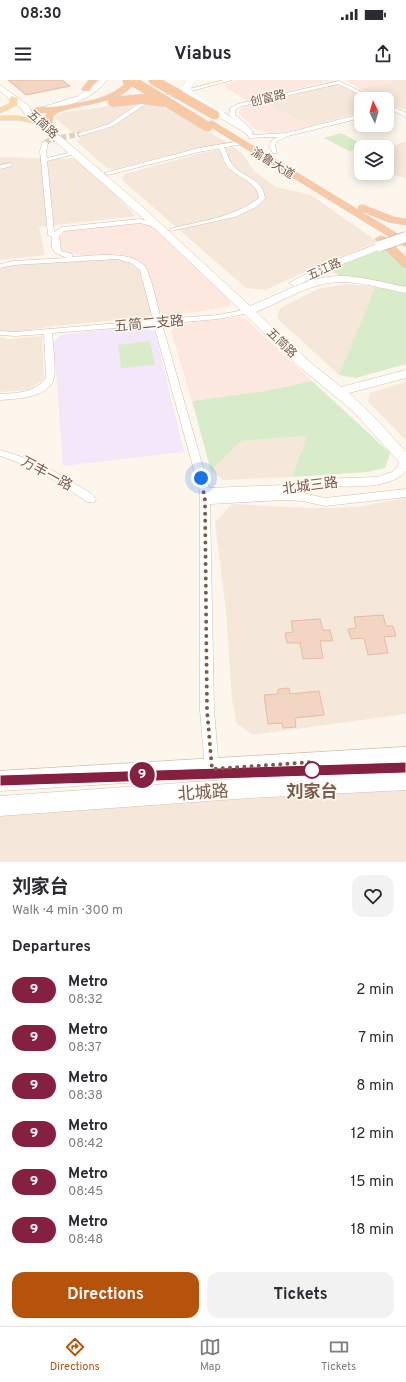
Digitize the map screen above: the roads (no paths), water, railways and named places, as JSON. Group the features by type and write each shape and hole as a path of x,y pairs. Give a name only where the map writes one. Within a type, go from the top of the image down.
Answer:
{"highway":[{"path":"86,89 93,80"},
{"path":"111,100 125,90 128,86 128,80"},
{"path":"131,80 176,107"},
{"path":"141,80 216,119"},
{"path":"153,80 285,161"},
{"path":"29,110 56,109 111,100 147,99 160,101 216,119"},
{"path":"45,124 49,114 56,109"},
{"name":"渝鲁大道","path":"216,119 251,135 285,161 406,235"},
{"name":"渝鲁大道","path":"216,119 232,138 406,244"},
{"path":"309,185 406,264"},
{"path":"364,208 392,220 406,222"},
{"path":"381,243 406,256"}],"main road":[{"path":"0,112 29,110 61,101 86,89 96,80"},
{"path":"56,109 93,90 104,80"},
{"path":"191,80 186,89 189,94 216,119 236,119"},
{"path":"196,80 192,87 194,93 216,119"},
{"name":"五简路","path":"0,87 45,124 250,307"},
{"path":"0,112 11,107 14,103 14,98"},
{"path":"0,117 75,99"},
{"path":"0,117 19,118 45,124"},
{"name":"五简路","path":"45,124 108,173 172,230 250,307 309,369 339,392 370,420 405,460"},
{"name":"五江路","path":"250,307 331,265 381,243 406,235"},
{"path":"331,265 328,270 340,279"},
{"name":"五江路","path":"250,307 302,288 326,281 340,279 406,290"},
{"path":"339,392 406,374"},
{"name":"北城路","path":"0,781 406,756"},
{"name":"北城路","path":"0,806 250,788 406,780"}],"street":[{"path":"80,134 111,125 134,108 164,97 230,80"},
{"path":"339,81 360,92"},
{"name":"创富路","path":"251,135 236,119 231,111 240,105 339,81"},
{"path":"394,109 406,114"},
{"path":"275,152 272,146 274,141 286,136 354,118"},
{"path":"251,135 286,136"},
{"path":"29,262 42,259 51,254 50,215 43,151 45,143"},
{"path":"108,173 199,150 241,143"},
{"path":"172,230 243,212 257,204 262,199 262,193 259,187 229,163 227,156 221,147"},
{"path":"44,160 76,152"},
{"path":"0,167 10,165"},
{"path":"51,235 62,227 139,219 145,217 145,214"},
{"path":"50,215 54,223 62,227 140,221 158,226"},
{"path":"70,227 59,231 55,235 57,251 60,255 82,258"},
{"name":"五简二支路","path":"0,266 82,258 126,258 139,264 143,269 159,321"},
{"name":"五简二支路","path":"0,333 15,334 48,332 226,316 250,307"},
{"path":"159,321 205,496 207,710 212,769"},
{"path":"0,397 30,394 38,391 47,383 50,378 48,332"},
{"name":"万丰一路","path":"0,453 25,460 57,475 91,499"},
{"name":"北城三路","path":"205,496 283,489 315,483 377,481 396,475 402,468 405,460"},
{"name":"北城三路","path":"205,496 283,496 303,497 325,502 406,493"}],"tunnel":[{"path":"45,143 50,140 80,134"}],"metro line":[{"name":"9","path":"0,781 406,767"}],"place":[{"name":"刘家台","path":"312,770"}]}
